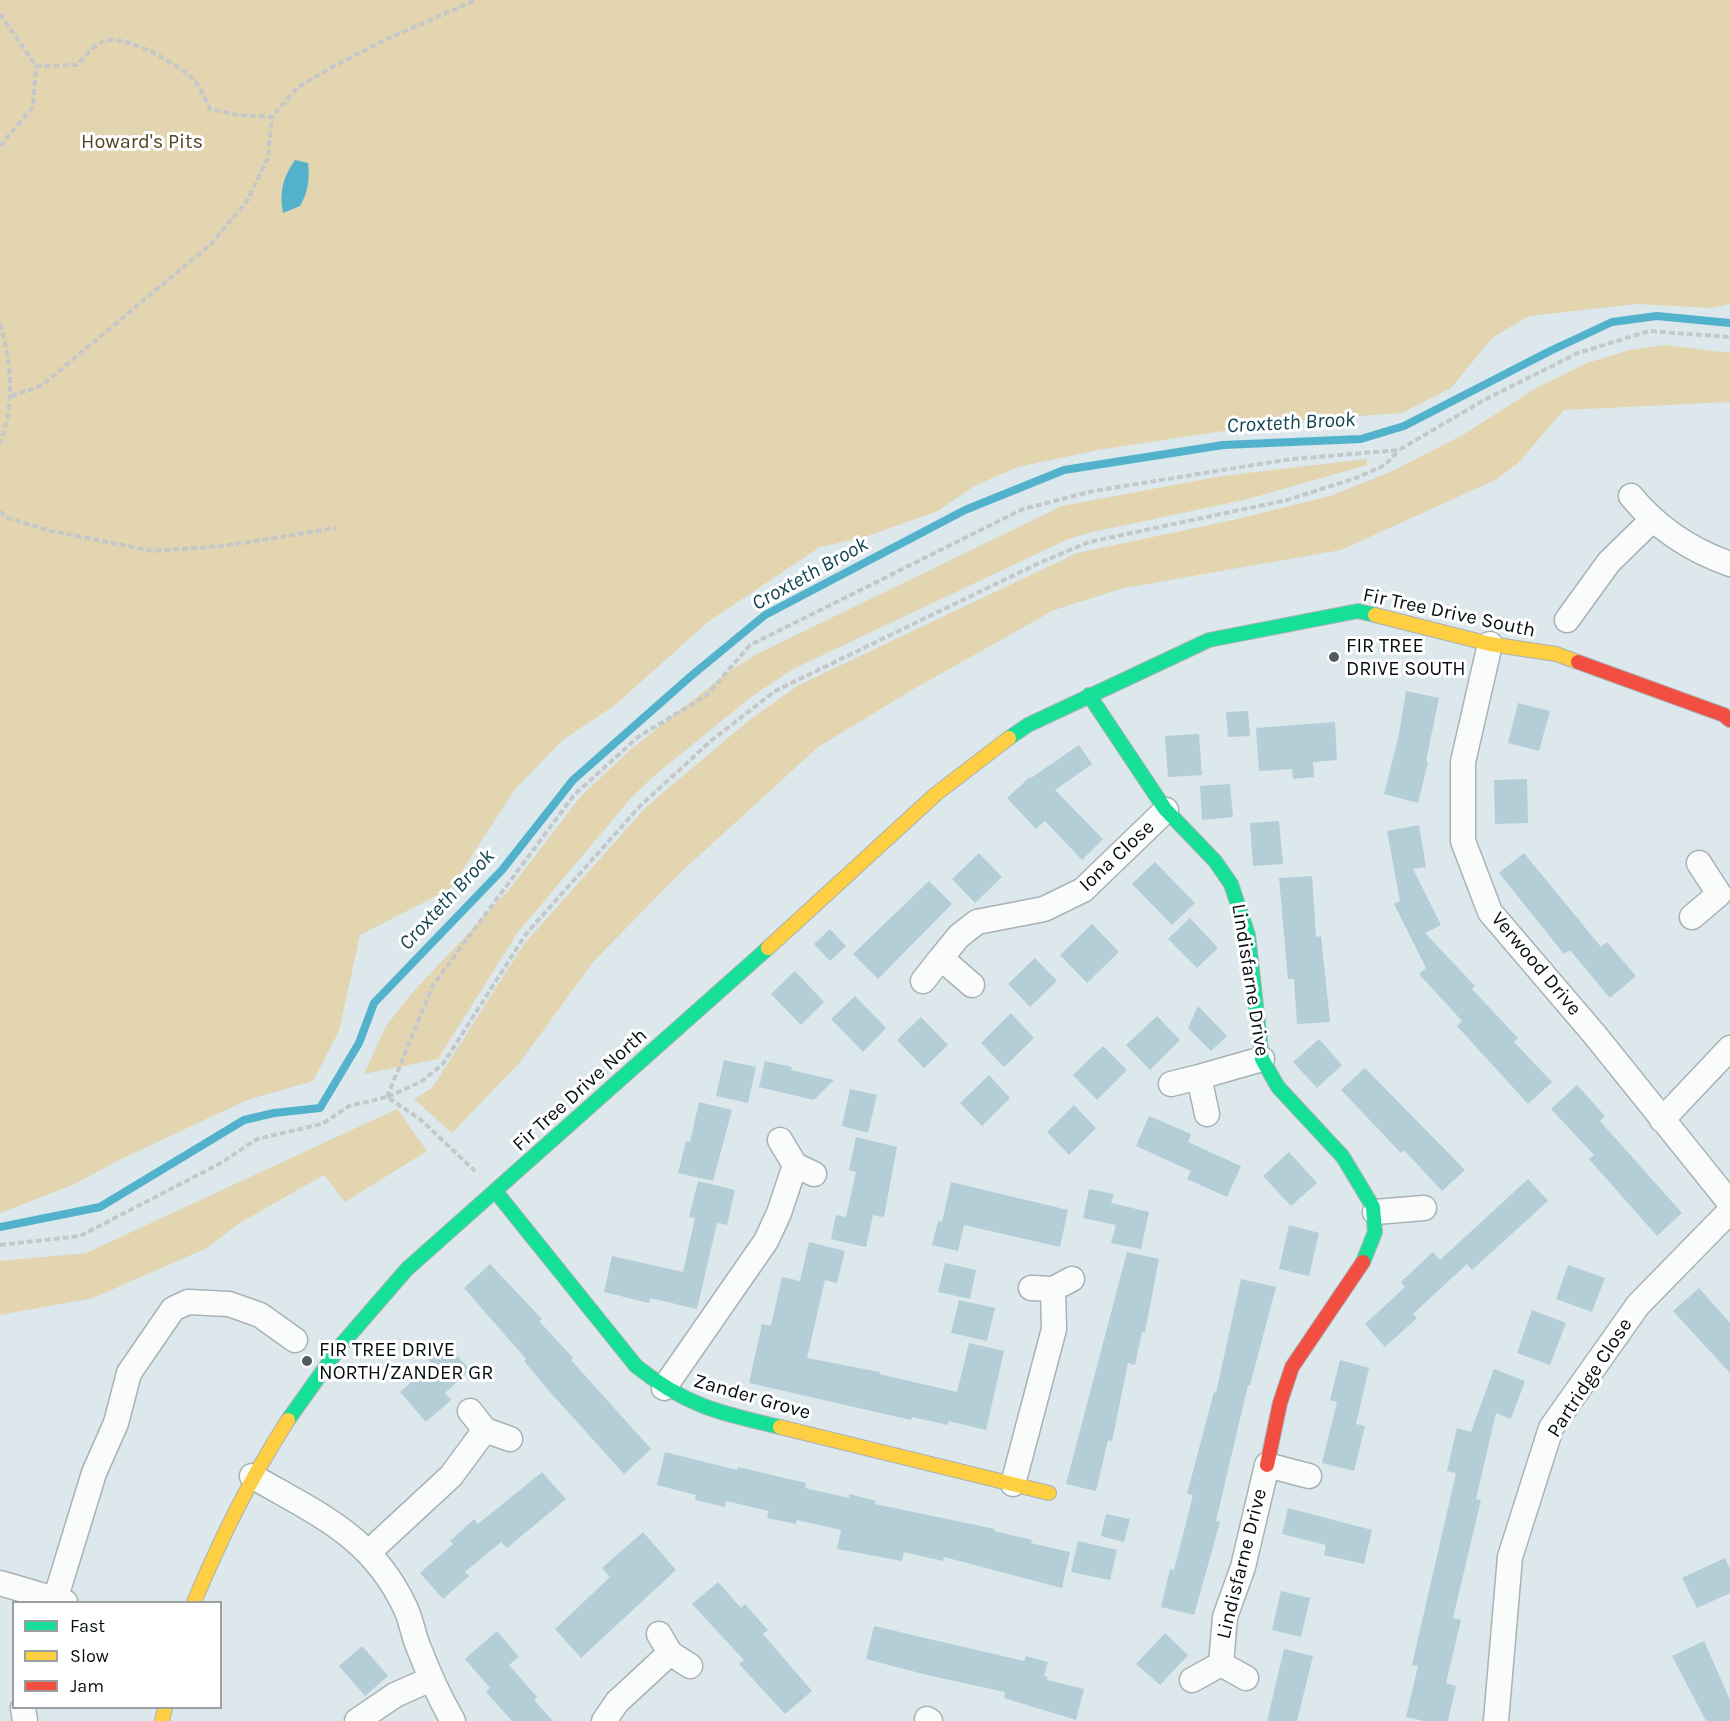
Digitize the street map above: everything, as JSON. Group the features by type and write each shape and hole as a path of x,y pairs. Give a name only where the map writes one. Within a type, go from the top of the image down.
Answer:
{"street":[{"path":"1631,496 1651,521 1686,544 1730,564"},
{"path":"1567,621 1609,562 1651,521"},
{"name":"Fir Tree Drive South","path":"1089,695 1209,640 1358,611 1490,644 1556,654 1724,715 1730,720"},
{"name":"Verwood Drive","path":"1490,644 1463,762 1463,841 1490,912 1595,1035 1730,1203"},
{"name":"Lindisfarne Drive","path":"1089,695 1122,750 1166,810 1221,869 1237,897 1247,933 1262,1059 1277,1089 1342,1156 1375,1212 1373,1232 1367,1253 1357,1274 1303,1347 1293,1366 1243,1567 1225,1617 1221,1664"},
{"name":"Fir Tree Drive North","path":"194,1601 227,1525 252,1476 303,1398 373,1307 407,1269 842,882 936,794 980,758 1028,725 1089,695"},
{"name":"Iona Close","path":"923,981 959,936 977,922 1044,909 1083,890 1166,810"},
{"path":"1692,917 1725,900 1699,863"},
{"path":"941,958 972,985"},
{"path":"1662,1120 1730,1048"},
{"path":"1171,1084 1262,1059"},
{"path":"1199,1077 1208,1114"},
{"path":"664,1388 765,1241 804,1169 780,1140"},
{"name":"Zander Grove","path":"496,1192 627,1358 664,1388 706,1408 1049,1493"},
{"path":"1375,1212 1424,1208"},
{"name":"Partridge Close","path":"1496,1721 1510,1557 1551,1428 1638,1305 1730,1211"},
{"path":"1013,1484 1054,1329 1052,1286"},
{"path":"0,1583 31,1598 60,1601 94,1473 116,1423 129,1373 173,1309 188,1302 229,1304 260,1315 295,1340"},
{"path":"470,1411 485,1430 510,1439"},
{"path":"370,1551 451,1476 485,1430"},
{"name":"Lindisfarne Drive","path":"1267,1465 1309,1476"},
{"path":"252,1476 333,1523 370,1551 392,1582 406,1609 432,1679 453,1721"},
{"path":"604,1721 664,1643 690,1666"},
{"name":"Lindisfarne Drive","path":"1221,1664 1246,1678"},
{"name":"Lindisfarne Drive","path":"1192,1680 1221,1664"},
{"path":"357,1721 395,1695 432,1679"}],"path":[{"path":"11,396 41,386 211,244 247,201 268,158 272,117 297,88 332,67 476,0"},
{"path":"0,14 36,66 33,107 0,146"},
{"path":"36,66 77,65 92,49 110,40 132,42 154,52 196,82 210,109 238,115 272,117"},
{"path":"0,324 5,340 11,396 0,443"},
{"path":"0,1245 80,1236 221,1163 256,1139 322,1124 349,1106 387,1097 422,1082 443,1064 526,934 640,806 711,740 775,691 1028,568 1089,542 1287,500 1356,478 1385,465 1399,450 1484,400 1578,353 1649,332 1730,337"},
{"path":"387,1097 433,985 574,795 638,737 707,695 750,645 1023,509 1093,491 1291,459 1399,450"},
{"path":"0,511 5,517 47,530 152,551 224,546 336,528"},
{"path":"387,1097 420,1119 496,1192"}],"green space":[{"name":"Howard's Pits","path":"0,0 1730,0 1730,304 1711,308 1637,304 1529,316 1492,338 1451,388 1402,413 1330,418 1216,432 1098,450 1018,467 974,486 938,511 862,538 820,547 708,622 614,706 564,739 516,788 450,889 360,935 339,1031 313,1081 247,1100 117,1161 75,1184 0,1213"},
{"path":"1666,345 1730,353 1730,402 1564,410 1518,463 1497,479 1341,550 1124,588 1054,610 912,690 818,747 679,874 594,961 520,1062 452,1133 414,1099 432,1088 524,944 646,807 752,718 799,685 1077,553 1233,520 1330,496 1388,473 1461,436 1538,387 1587,363 1630,350"},
{"path":"1366,459 1367,465 1248,499 1088,533 1066,540 793,669 751,697 655,775 632,797 518,932 438,1059 364,1074 386,1026 412,993 508,891 581,796 629,751 728,672 755,655 1062,506 1222,476"},
{"path":"397,1109 427,1151 345,1202 324,1175 238,1224 207,1248 93,1298 0,1315 0,1261 86,1253"}],"water":[{"path":"295,160 308,163 307,190 300,206 283,213 283,185"}],"building":[{"path":"1406,691 1439,698 1418,803 1384,794 1399,734"},
{"path":"1518,703 1550,711 1539,751 1508,743"},
{"path":"1248,711 1250,736 1228,737 1226,712"},
{"path":"1335,722 1337,760 1313,762 1314,777 1293,779 1292,769 1259,771 1256,728"},
{"path":"1199,734 1202,775 1168,777 1165,736"},
{"path":"1079,745 1092,764 1055,790 1103,839 1082,860 1045,821 1036,829 1007,798 1030,777"},
{"path":"1527,779 1528,823 1495,824 1494,780"},
{"path":"1230,784 1233,817 1202,820 1200,786"},
{"path":"1279,821 1283,864 1253,866 1250,823"},
{"path":"1419,825 1426,867 1413,869 1441,925 1425,933 1475,986 1472,989 1518,1038 1514,1042 1552,1082 1528,1104 1457,1026 1462,1021 1419,974 1426,968 1394,904 1400,901 1387,831"},
{"path":"979,853 1002,877 975,903 952,879"},
{"path":"1524,853 1601,947 1607,942 1636,976 1610,998 1570,950 1564,954 1499,873"},
{"path":"1155,862 1195,903 1172,925 1132,884"},
{"path":"1312,876 1316,937 1321,936 1330,1022 1297,1024 1294,979 1288,979 1279,878"},
{"path":"929,881 952,904 878,979 853,954"},
{"path":"1190,918 1218,948 1197,968 1168,939"},
{"path":"1092,924 1119,952 1087,983 1060,955"},
{"path":"830,929 846,946 830,961 814,944"},
{"path":"1035,958 1057,981 1030,1007 1008,984"},
{"path":"795,971 824,1002 801,1025 771,994"},
{"path":"855,996 886,1028 863,1052 831,1019"},
{"path":"1198,1006 1227,1036 1211,1051 1188,1028"},
{"path":"1011,1013 1034,1038 1004,1067 981,1043"},
{"path":"1157,1016 1180,1040 1150,1070 1126,1045"},
{"path":"921,1017 948,1045 924,1068 897,1040"},
{"path":"1319,1039 1342,1065 1317,1088 1293,1062"},
{"path":"1103,1046 1127,1070 1097,1100 1073,1075"},
{"path":"724,1060 756,1067 748,1103 716,1096"},
{"path":"765,1061 834,1080 814,1100 759,1087"},
{"path":"1365,1068 1465,1170 1442,1191 1404,1150 1401,1153 1341,1090"},
{"path":"989,1075 1010,1098 982,1126 960,1103"},
{"path":"1577,1085 1605,1116 1600,1121 1682,1213 1657,1236 1589,1159 1594,1155 1551,1109"},
{"path":"850,1089 877,1095 868,1133 842,1126"},
{"path":"699,1102 732,1110 713,1181 678,1173 686,1141 690,1142"},
{"path":"1074,1105 1096,1128 1069,1155 1047,1132"},
{"path":"1149,1116 1191,1134 1188,1142 1241,1166 1227,1197 1187,1179 1191,1171 1136,1146"},
{"path":"856,1137 897,1147 884,1217 873,1215 866,1247 831,1239 836,1215 846,1217 856,1172 849,1170"},
{"path":"1289,1152 1317,1183 1291,1206 1263,1176"},
{"path":"1528,1179 1548,1201 1472,1270 1467,1264 1413,1314 1417,1318 1385,1347 1365,1324 1405,1287 1401,1282 1433,1252 1440,1260"},
{"path":"698,1181 735,1190 727,1225 717,1223 697,1309 650,1298 649,1303 604,1292 612,1256 683,1272 695,1218 689,1217"},
{"path":"951,1182 1068,1210 1060,1247 964,1225 958,1251 932,1245 938,1221 942,1222"},
{"path":"1089,1189 1114,1194 1111,1203 1149,1212 1141,1249 1111,1243 1116,1225 1083,1218"},
{"path":"1289,1225 1319,1233 1309,1276 1279,1269"},
{"path":"809,1242 845,1251 837,1283 825,1280 807,1358 880,1372 879,1374 957,1392 969,1343 1004,1351 986,1430 949,1421 948,1425 912,1417 911,1420 749,1383 762,1324 771,1326 782,1277 800,1281"},
{"path":"1127,1252 1159,1259 1145,1332 1142,1332 1135,1365 1128,1363 1112,1441 1108,1440 1096,1491 1066,1484"},
{"path":"945,1263 976,1270 970,1299 938,1292"},
{"path":"490,1264 542,1319 539,1321 573,1358 571,1360 651,1449 624,1474 550,1392 524,1361 526,1359 464,1288"},
{"path":"1568,1265 1605,1278 1592,1312 1556,1299"},
{"path":"1241,1279 1276,1287 1250,1385 1248,1385 1216,1521 1220,1522 1194,1615 1161,1607 1170,1569 1174,1570 1193,1495 1187,1494 1214,1392 1216,1393"},
{"path":"1699,1288 1730,1323 1730,1373 1673,1311"},
{"path":"959,1300 995,1308 987,1341 951,1333"},
{"path":"1532,1310 1566,1323 1550,1365 1517,1353"},
{"path":"445,1342 470,1370 445,1393 451,1400 426,1422 400,1392 432,1364 427,1358"},
{"path":"1340,1360 1369,1368 1356,1424 1365,1426 1354,1471 1322,1463 1337,1402 1330,1400"},
{"path":"1494,1369 1525,1381 1511,1419 1496,1413 1476,1499 1481,1500 1453,1618 1461,1620 1446,1683 1456,1686 1448,1721 1424,1721 1406,1717 1418,1666 1412,1665 1456,1473 1447,1471 1457,1428 1471,1432"},
{"path":"665,1452 737,1470 738,1467 806,1483 805,1488 849,1498 849,1494 876,1501 875,1504 995,1529 994,1531 1032,1540 1031,1543 1070,1552 1062,1588 944,1557 943,1561 904,1552 902,1561 837,1549 841,1530 797,1520 796,1524 767,1518 769,1511 726,1501 725,1507 695,1500 696,1495 657,1485"},
{"path":"542,1472 566,1499 507,1548 501,1542 465,1572 469,1576 443,1599 420,1573 453,1544 450,1541 474,1519 478,1524"},
{"path":"1288,1508 1372,1530 1364,1564 1324,1555 1326,1545 1282,1534"},
{"path":"1106,1514 1130,1519 1124,1542 1101,1536"},
{"path":"643,1532 676,1570 581,1658 555,1629 610,1577 602,1568"},
{"path":"1078,1541 1117,1550 1110,1580 1071,1572"},
{"path":"1725,1558 1730,1569 1730,1593 1697,1608 1682,1578"},
{"path":"718,1582 741,1608 745,1604 768,1630 763,1634 812,1691 785,1714 739,1664 744,1660 692,1604"},
{"path":"1281,1591 1310,1598 1301,1637 1272,1630"},
{"path":"874,1626 1024,1661 1026,1656 1048,1662 1044,1676 1048,1677 1047,1680 1084,1689 1076,1720 1004,1698 1005,1692 866,1659"},
{"path":"497,1631 519,1657 509,1665 537,1697 534,1700 553,1721 512,1721 486,1692 490,1688 465,1659"},
{"path":"1165,1633 1188,1655 1160,1685 1136,1664"},
{"path":"1704,1641 1730,1700 1730,1721 1706,1721 1672,1656"},
{"path":"362,1646 388,1676 365,1696 339,1666"},
{"path":"1284,1649 1313,1656 1297,1721 1267,1721"}],"waterway":[{"name":"Croxteth Brook","path":"0,1227 100,1207 244,1120 274,1113 320,1108 359,1043 374,1003 502,870 573,780 691,676 765,615 965,510 1064,470 1223,445 1361,439 1404,426 1612,322 1657,316 1730,323"}],"traffic: fast":[{"path":"1009,738 1028,725 1209,640 1358,611 1375,615"},
{"path":"1089,695 1165,809 1215,861 1231,884 1248,935 1262,1059 1278,1087 1343,1157 1373,1207 1375,1232 1363,1262"},
{"path":"288,1420 342,1344 407,1269 768,948"},
{"path":"496,1192 636,1366 654,1380 704,1406 780,1427"}],"traffic: slow":[{"path":"1375,615 1490,644 1556,654 1578,662"},
{"path":"768,948 936,794 1009,738"},
{"path":"194,1601 237,1509 288,1420"},
{"path":"780,1427 1049,1493"},
{"path":"162,1721 165,1709"}],"traffic: jam":[{"path":"1578,662 1724,715 1730,720"},
{"path":"1267,1465 1280,1403 1292,1367 1363,1262"}],"place":[{"name":"FIR TREE DRIVE SOUTH","path":"1334,657"},
{"name":"FIR TREE DRIVE NORTH/ZANDER GR","path":"307,1361"}]}
